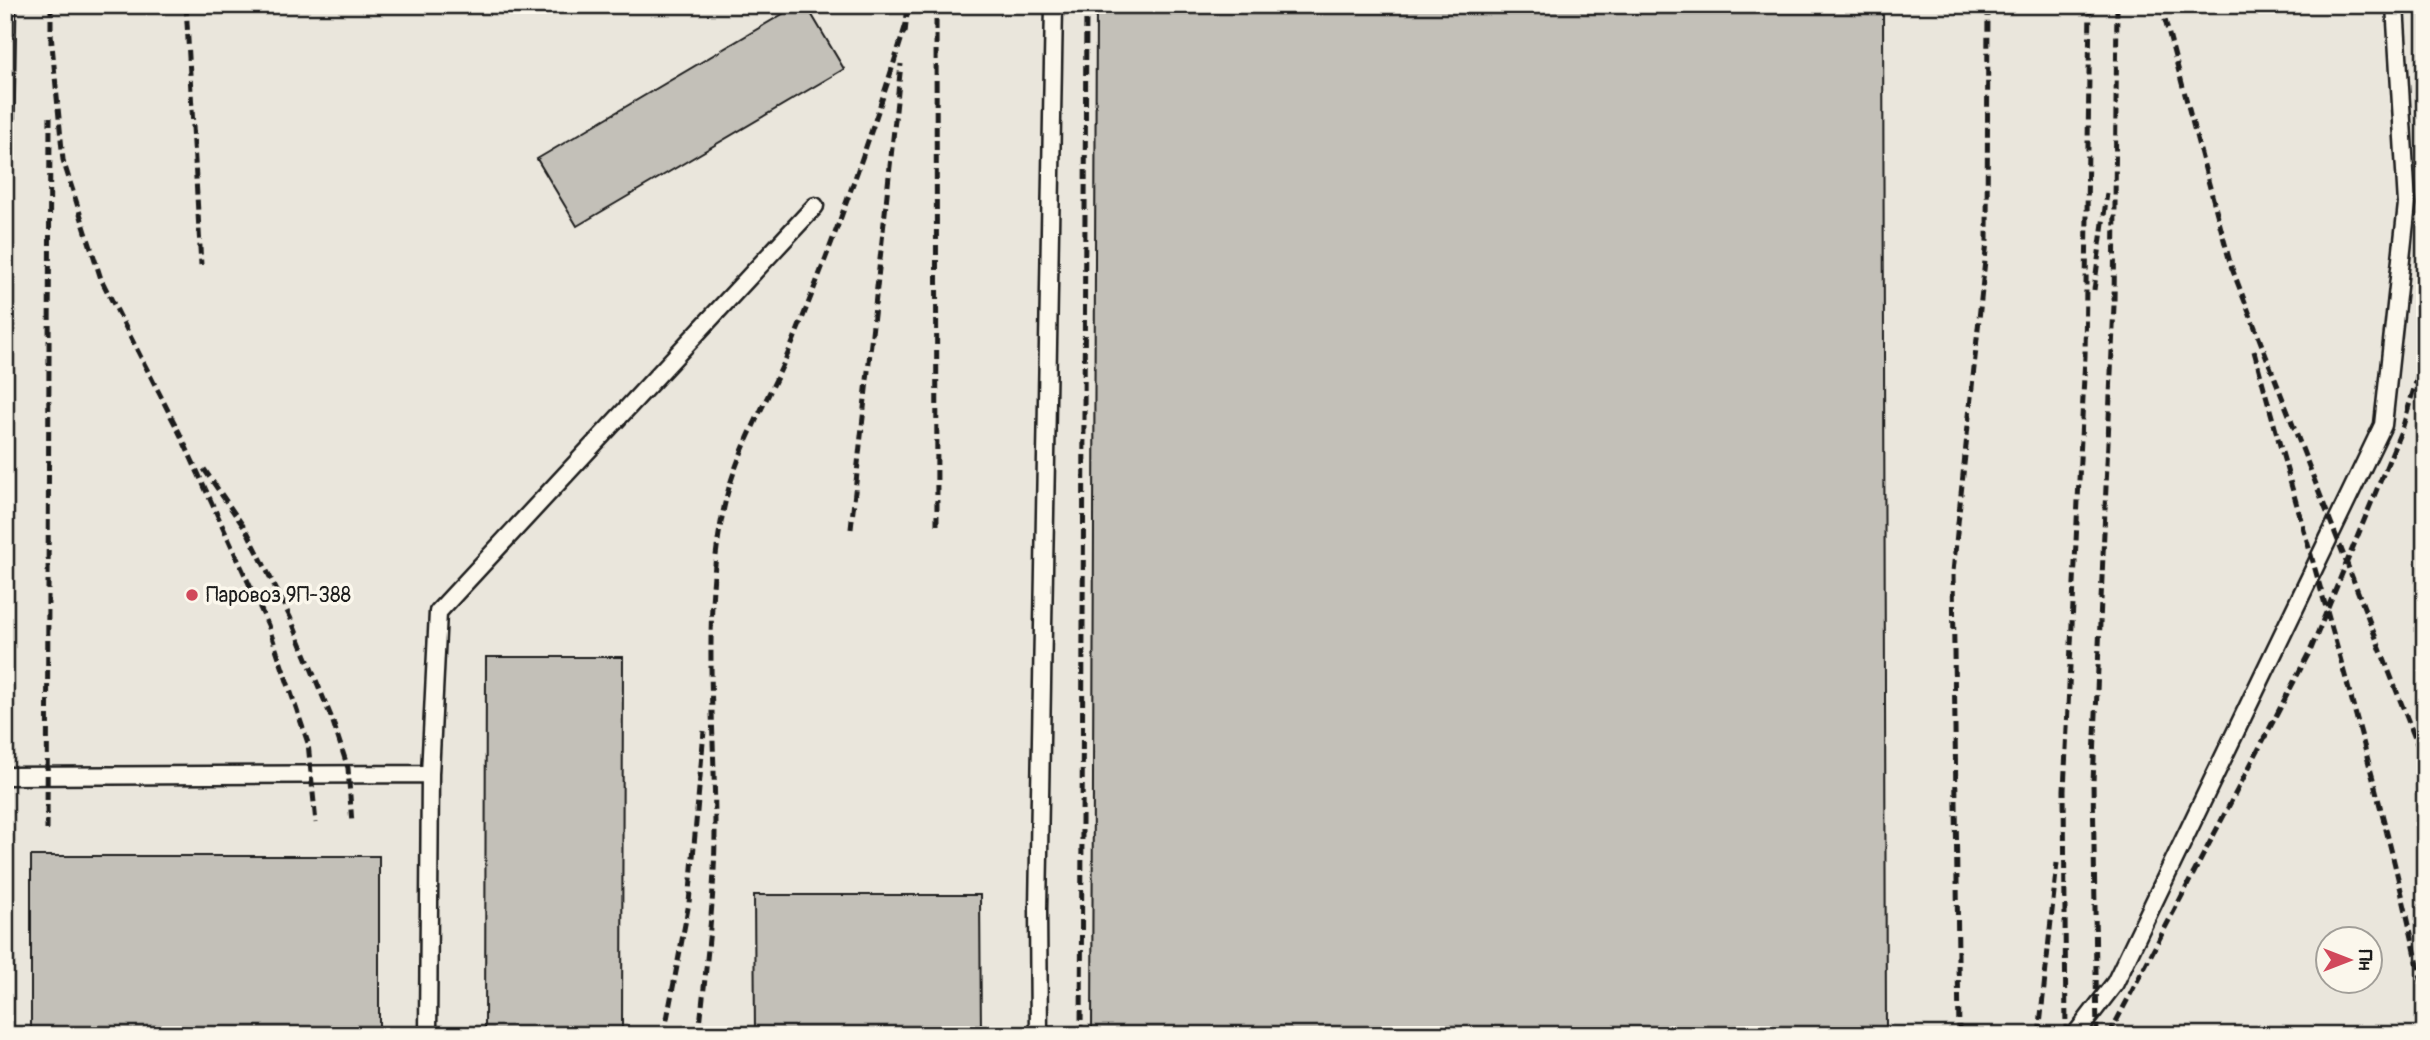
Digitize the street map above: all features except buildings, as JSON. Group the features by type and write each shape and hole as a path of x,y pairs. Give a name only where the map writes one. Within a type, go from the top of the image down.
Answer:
{"lane":[{"path":"5,126 7,5"},
{"path":"1039,1035 1038,909 1054,5"},
{"path":"2075,1035 2115,983 2383,425 2407,204 2395,5"},
{"path":"428,1035 430,774 438,612 815,206"},
{"path":"5,776 430,774"}],"shaded area":[{"path":"5,5 2425,5 2425,1035 5,1035"}],"railway":[{"path":"51,5 51,44"},
{"path":"186,5 201,265"},
{"path":"905,33 908,5"},
{"path":"936,5 937,528"},
{"path":"1081,1035 1086,5"},
{"path":"1959,1035 1953,572 1987,241 1988,5"},
{"path":"2066,1035 2064,790 2085,356 2090,5"},
{"path":"2097,1035 2093,782 2114,305 2117,5"},
{"path":"2161,5 2231,266 2425,764"},
{"path":"699,1035 715,855 711,665 713,583 725,503 738,461 793,342 824,263 906,24"},
{"path":"51,34 63,160 101,279 180,434 268,625 308,743 316,823"},
{"path":"851,529 901,64"},
{"path":"47,830 50,117"},
{"path":"2094,290 2107,193"},
{"path":"2109,1035 2311,649 2403,426 2420,368 2425,331"},
{"path":"2254,351 2366,754 2425,998"},
{"path":"204,469 248,533 290,617 332,719 348,768 352,824"},
{"path":"664,1035 689,903 704,731"},
{"path":"2039,1035 2057,863"}],"place":[{"name":"Паровоз 9П-388","path":"192,595"}]}
